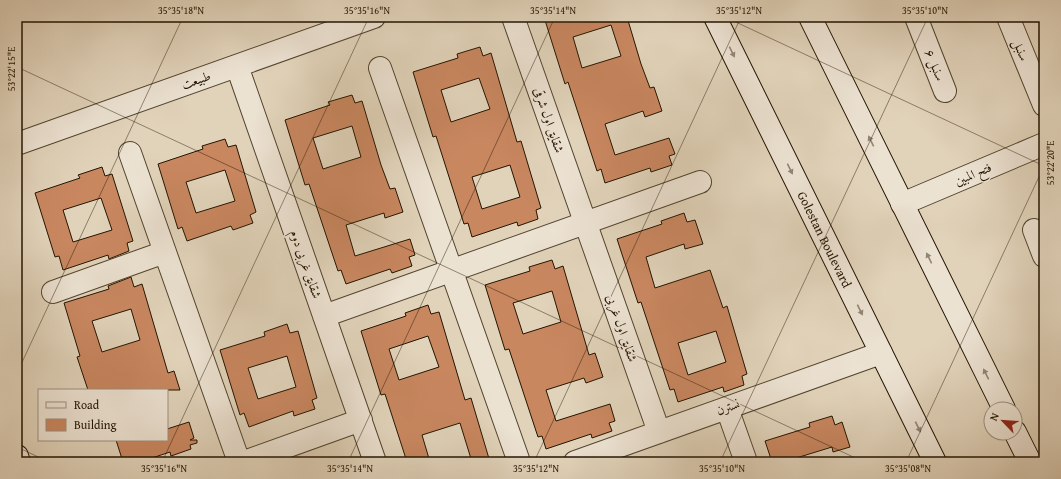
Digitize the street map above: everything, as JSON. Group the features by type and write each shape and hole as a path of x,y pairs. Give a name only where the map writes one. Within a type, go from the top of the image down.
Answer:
{"street":[{"name":"طبیعت","path":"17,144 374,17"},
{"name":"شقایق اول شرقی","path":"514,17 585,223"},
{"name":"Golestan Boulevard","path":"715,17 935,462"},
{"path":"810,17 1000,401"},
{"name":"سنبل ۶","path":"916,17 945,91"},
{"name":"سنبل","path":"1008,17 1044,105"},
{"name":"شقایق غربی دوم","path":"237,66 375,462"},
{"path":"380,68 519,462"},
{"name":"فتح المبین","path":"902,204 1044,144"},
{"path":"130,153 239,462"},
{"path":"324,316 700,182"},
{"name":"شقایق اول غربی","path":"585,223 659,432"},
{"path":"1034,230 1044,256"},
{"path":"53,292 165,252"},
{"name":"نسترن","path":"575,462 881,353"},
{"path":"726,408 746,462"},
{"path":"244,462 361,420"},
{"path":"1020,441 1030,462"},
{"path":"17,456 19,462"}],"building":[{"path":"544,17 627,17 641,64 650,88 654,87 662,111 645,117 643,111 605,124 615,155 669,138 675,154 669,156 672,165 651,172 650,168 605,183 601,169 597,171 568,82 565,84","holes":["611,25 621,56 582,68 573,37"]},
{"path":"480,47 483,56 491,53 517,142 521,141 541,208 536,210 538,219 518,226 517,222 472,237 468,223 464,224 436,136 433,137 413,72 458,58 457,54","holes":["479,78 490,109 451,122 441,90","510,165 520,197 482,209 472,177"]},
{"path":"352,95 355,103 362,101 381,165 390,189 395,188 403,212 385,218 384,213 346,225 355,256 410,239 415,255 409,257 412,266 392,273 390,269 346,284 341,270 338,271 309,184 305,185 285,120 330,105 328,102","holes":["352,126 361,157 323,169 313,138"]},
{"path":"225,139 228,147 236,145 256,212 250,215 253,223 233,230 231,226 187,241 182,227 178,229 158,164 203,149 202,146","holes":["225,170 235,201 196,213 186,182"]},
{"path":"102,167 105,176 112,174 133,241 127,243 129,251 109,259 108,255 63,270 59,256 55,257 35,193 80,178 78,175","holes":["101,198 112,230 73,242 63,210"]},
{"path":"684,213 687,222 695,220 703,244 685,249 684,244 646,257 655,288 710,270 723,308 727,306 747,374 742,376 744,385 724,392 723,387 678,402 674,389 670,390 641,302 638,303 617,239 662,224 661,221","holes":["716,331 726,362 688,375 678,343"]},
{"path":"552,260 555,269 563,266 589,355 595,353 603,377 586,383 584,378 546,390 556,421 610,404 615,421 609,423 612,431 592,438 591,434 546,449 542,436 538,437 509,349 505,350 485,285 530,271 529,267","holes":["552,291 561,322 523,334 513,303"]},
{"path":"131,277 134,287 142,284 168,373 174,371 180,390 88,389 77,357 80,356 64,303 109,289 108,286","holes":["131,309 140,340 102,352 92,321"]},
{"path":"428,305 431,314 439,312 465,400 471,398 490,462 472,462 460,423 422,435 430,462 407,462 385,394 381,395 361,331 406,316 405,313","holes":["428,336 439,367 399,380 389,349"]},
{"path":"287,324 290,333 298,331 317,398 312,400 315,409 294,416 293,411 249,427 244,413 240,415 220,350 265,336 264,332","holes":["287,356 296,387 258,399 248,368"]},
{"path":"832,416 835,425 842,422 850,447 833,452 832,447 793,459 794,462 772,462 765,441 810,427 809,423"},
{"path":"189,422 194,438 190,440 197,440 197,443 190,445 191,449 171,456 170,452 140,462 123,462 116,441 168,441 168,429"}]}
